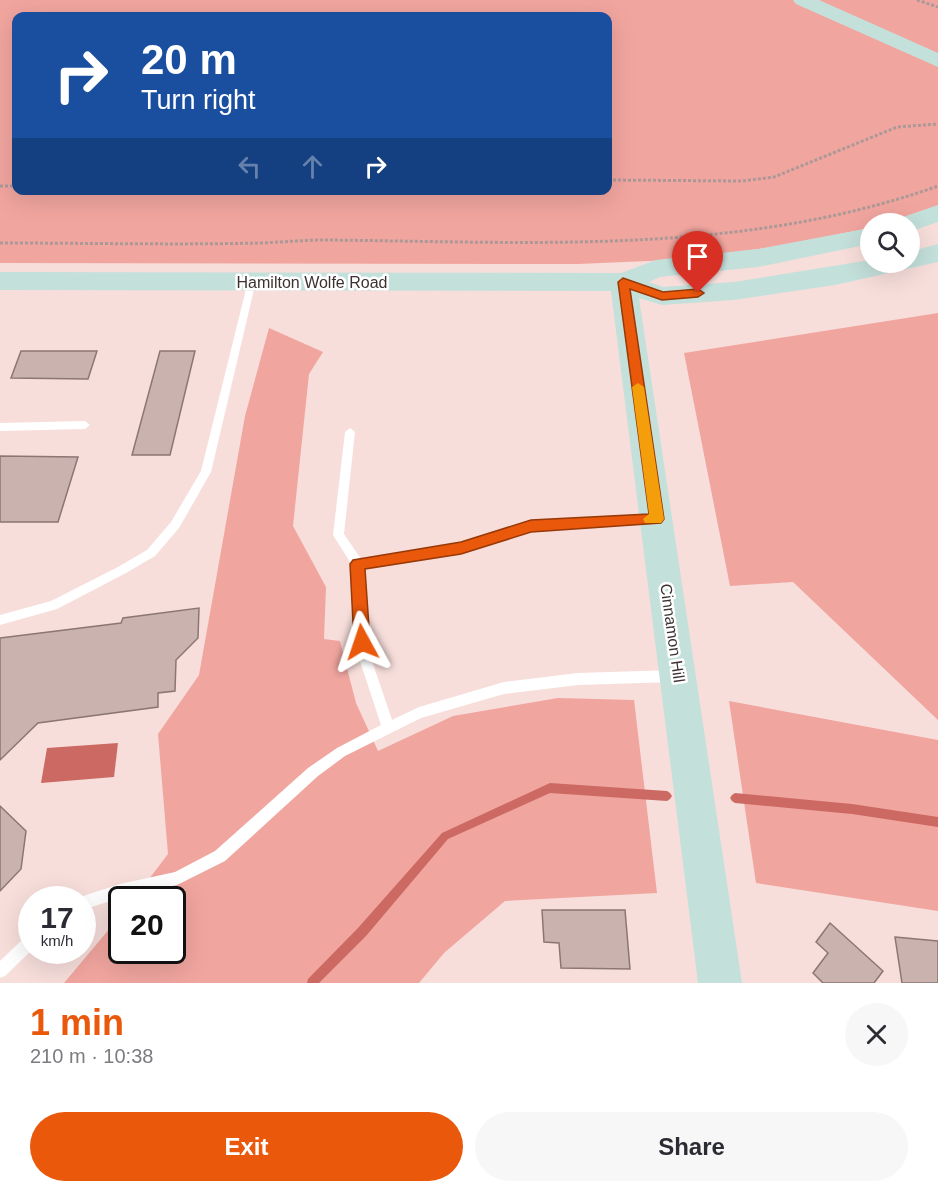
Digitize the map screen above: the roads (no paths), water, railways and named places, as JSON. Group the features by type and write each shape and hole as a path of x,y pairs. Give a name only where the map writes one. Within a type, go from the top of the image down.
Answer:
{"street":[{"path":"803,0 938,61"},
{"path":"847,0 898,21"},
{"path":"920,220 938,213"},
{"name":"Hamilton Wolfe Road","path":"623,282 656,270 758,258 860,238"},
{"path":"920,258 938,253"},
{"name":"Hamilton Wolfe Road","path":"0,282 623,282 662,296 724,292 860,271"},
{"name":"Cinnamon Hill","path":"623,282 720,983"}],"lane":[{"path":"0,620 53,605 122,570 151,553 175,525 206,472 252,281"},
{"path":"0,427 85,425"},
{"path":"350,432 338,535 358,564 360,628 364,655 388,727"},
{"path":"358,564 461,548 531,526 657,519"},
{"path":"96,899 177,878 220,856 313,772 341,752 419,713 504,688 578,679 679,675"},
{"path":"0,971 18,954"}],"waterway":[{"path":"312,983 362,932 445,836 550,788 667,796"},
{"path":"735,798 852,809 938,822"}]}
